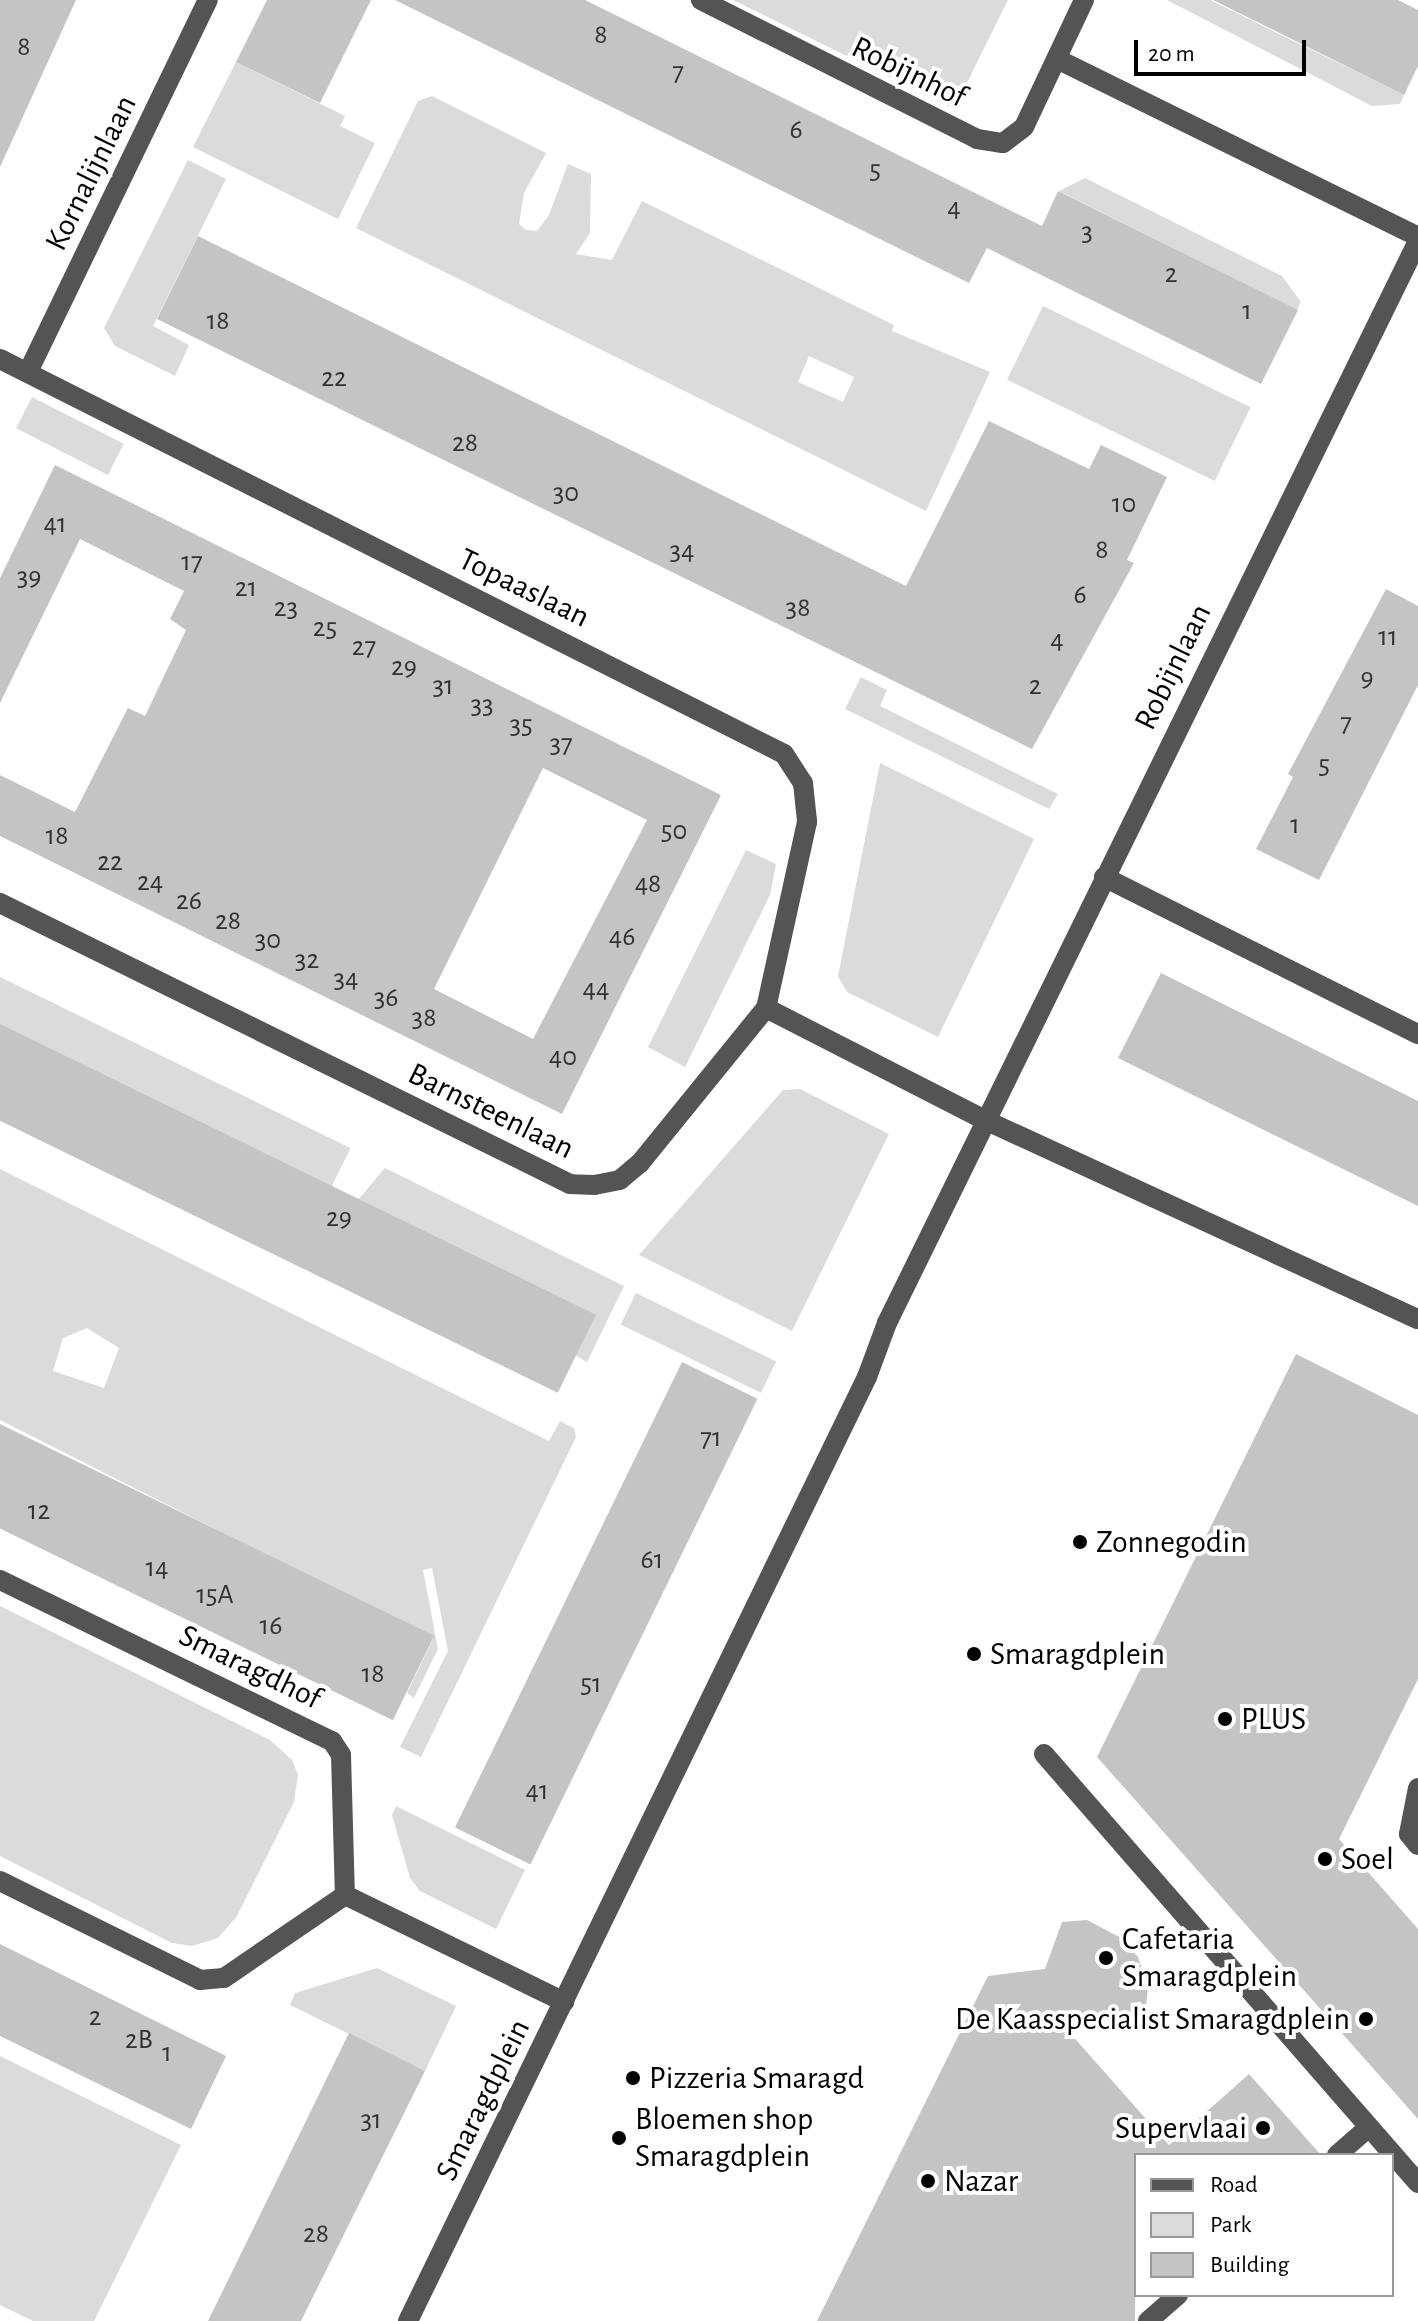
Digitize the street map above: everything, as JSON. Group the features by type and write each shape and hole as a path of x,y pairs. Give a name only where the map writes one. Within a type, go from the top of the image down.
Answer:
{"street":[{"name":"Kornalijnlaan","path":"28,372 208,0"},
{"name":"Robijnhof","path":"701,0 977,139 1003,143 1024,127 1084,0"},
{"path":"1057,59 1418,239"},
{"name":"Robijnlaan","path":"987,1121 1418,239"},
{"name":"Topaaslaan","path":"0,359 784,754 803,783 807,822 766,1008"},
{"path":"1104,877 1418,1034"},
{"name":"Barnsteenlaan","path":"0,903 570,1184 620,1180 640,1163 766,1008"},
{"path":"766,1008 987,1121 1418,1319"},
{"name":"Smaragdplein","path":"408,2321 987,1121"},
{"name":"Smaragdhof","path":"0,1580 332,1741 341,1755 345,1895"},
{"path":"1044,1754 1391,2153"},
{"path":"1418,1788 1409,1834 1418,1845"},
{"path":"0,1881 200,1980 224,1978 345,1895 564,2002"},
{"path":"1339,2153 1368,2128"},
{"path":"1394,2157 1418,2183"},
{"path":"1148,2321 1176,2297"}],"green space":[{"path":"733,0 1008,0 954,109"},
{"path":"1167,0 1210,0 1404,95 1400,104 1372,106"},
{"path":"236,62 345,116 340,126 375,143 338,219 193,147"},
{"path":"432,96 546,153 524,193 519,224 526,230 537,231 549,215 568,164 591,174 590,233 576,254 612,260 642,201 894,325 892,331 990,372 926,511 356,228 418,101","holes":["809,356 854,377 843,402 798,382"]},
{"path":"188,160 226,179 153,326 189,345 175,376 115,346 104,328"},
{"path":"1085,178 1282,276 1301,302 1297,310 1059,191"},
{"path":"1043,306 1251,407 1215,481 1007,380"},
{"path":"32,397 124,444 108,475 16,428"},
{"path":"861,677 887,690 880,706 1058,794 1049,809 845,709"},
{"path":"880,763 1034,839 938,1037 847,992 838,976"},
{"path":"746,850 776,864 770,895 685,1067 648,1047"},
{"path":"0,977 351,1148 330,1189 0,1028"},
{"path":"800,1089 889,1134 792,1331 639,1255 783,1090"},
{"path":"385,1168 624,1286 587,1362 575,1355 594,1317 357,1201"},
{"path":"0,1169 549,1441 560,1421 574,1428 576,1437 421,1757 400,1747 448,1651 432,1568 423,1570 438,1649 414,1698 407,1693 433,1639 0,1420","holes":["87,1328 119,1348 104,1388 53,1371 63,1338"]},
{"path":"636,1293 776,1361 761,1393 621,1324"},
{"path":"0,1606 270,1740 292,1760 298,1775 294,1802 237,1916 218,1938 192,1946 172,1943 0,1856"},
{"path":"396,1806 525,1870 496,1929 420,1891 410,1878 392,1815"},
{"path":"377,1968 456,2006 425,2071 290,2005 295,1993"},
{"path":"0,2056 181,2145 94,2321 33,2321 0,2305"}],"building":[{"path":"0,0 76,0 0,167"},
{"path":"267,0 371,0 320,103 236,62"},
{"path":"395,0 585,0 1042,226 1058,191 1298,310 1261,384 987,248 969,283"},
{"path":"1213,0 1398,0 1418,10 1418,66 1404,95"},
{"path":"198,236 906,586 989,421 1089,469 1101,445 1167,477 1127,560 1134,563 1032,749 157,319"},
{"path":"55,465 721,795 562,1114 0,836 0,775 75,812 128,708 145,716 186,630 170,619 184,591 80,539 0,703 0,578","holes":["543,768 647,820 533,1039 434,989"]},
{"path":"1386,589 1418,606 1418,685 1319,880 1256,849 1293,777 1288,774"},
{"path":"1161,973 1418,1101 1418,1206 1118,1058"},
{"path":"0,1024 596,1315 558,1393 0,1121"},
{"path":"1296,1354 1418,1415 1418,1679 1339,1839 1418,1929 1418,2119 1097,1757"},
{"path":"682,1362 757,1399 530,1864 455,1828"},
{"path":"0,1424 434,1636 393,1720 0,1529"},
{"path":"1087,1920 1123,1939 1138,1957 1148,1988 1146,2006 1134,2014 1062,2024 1169,2145 1249,2074 1319,2153 1134,2153 1135,2321 817,2321 988,1976 1045,1969 1062,1922"},
{"path":"0,1944 226,2056 191,2129 0,2036"},
{"path":"349,2033 425,2071 301,2321 208,2321"}],"place":[{"name":"Zonnegodin","path":"1080,1542"},
{"name":"Smaragdplein","path":"974,1654"},
{"name":"PLUS","path":"1225,1719"},
{"name":"Soel","path":"1325,1859"},
{"name":"Cafetaria Smaragdplein","path":"1106,1958"},
{"name":"De Kaasspecialist Smaragdplein","path":"1366,2019"},
{"name":"Pizzeria Smaragd","path":"633,2078"},
{"name":"Supervlaai","path":"1263,2128"},
{"name":"Bloemen shop Smaragdplein","path":"619,2138"},
{"name":"Nazar","path":"928,2181"}]}
